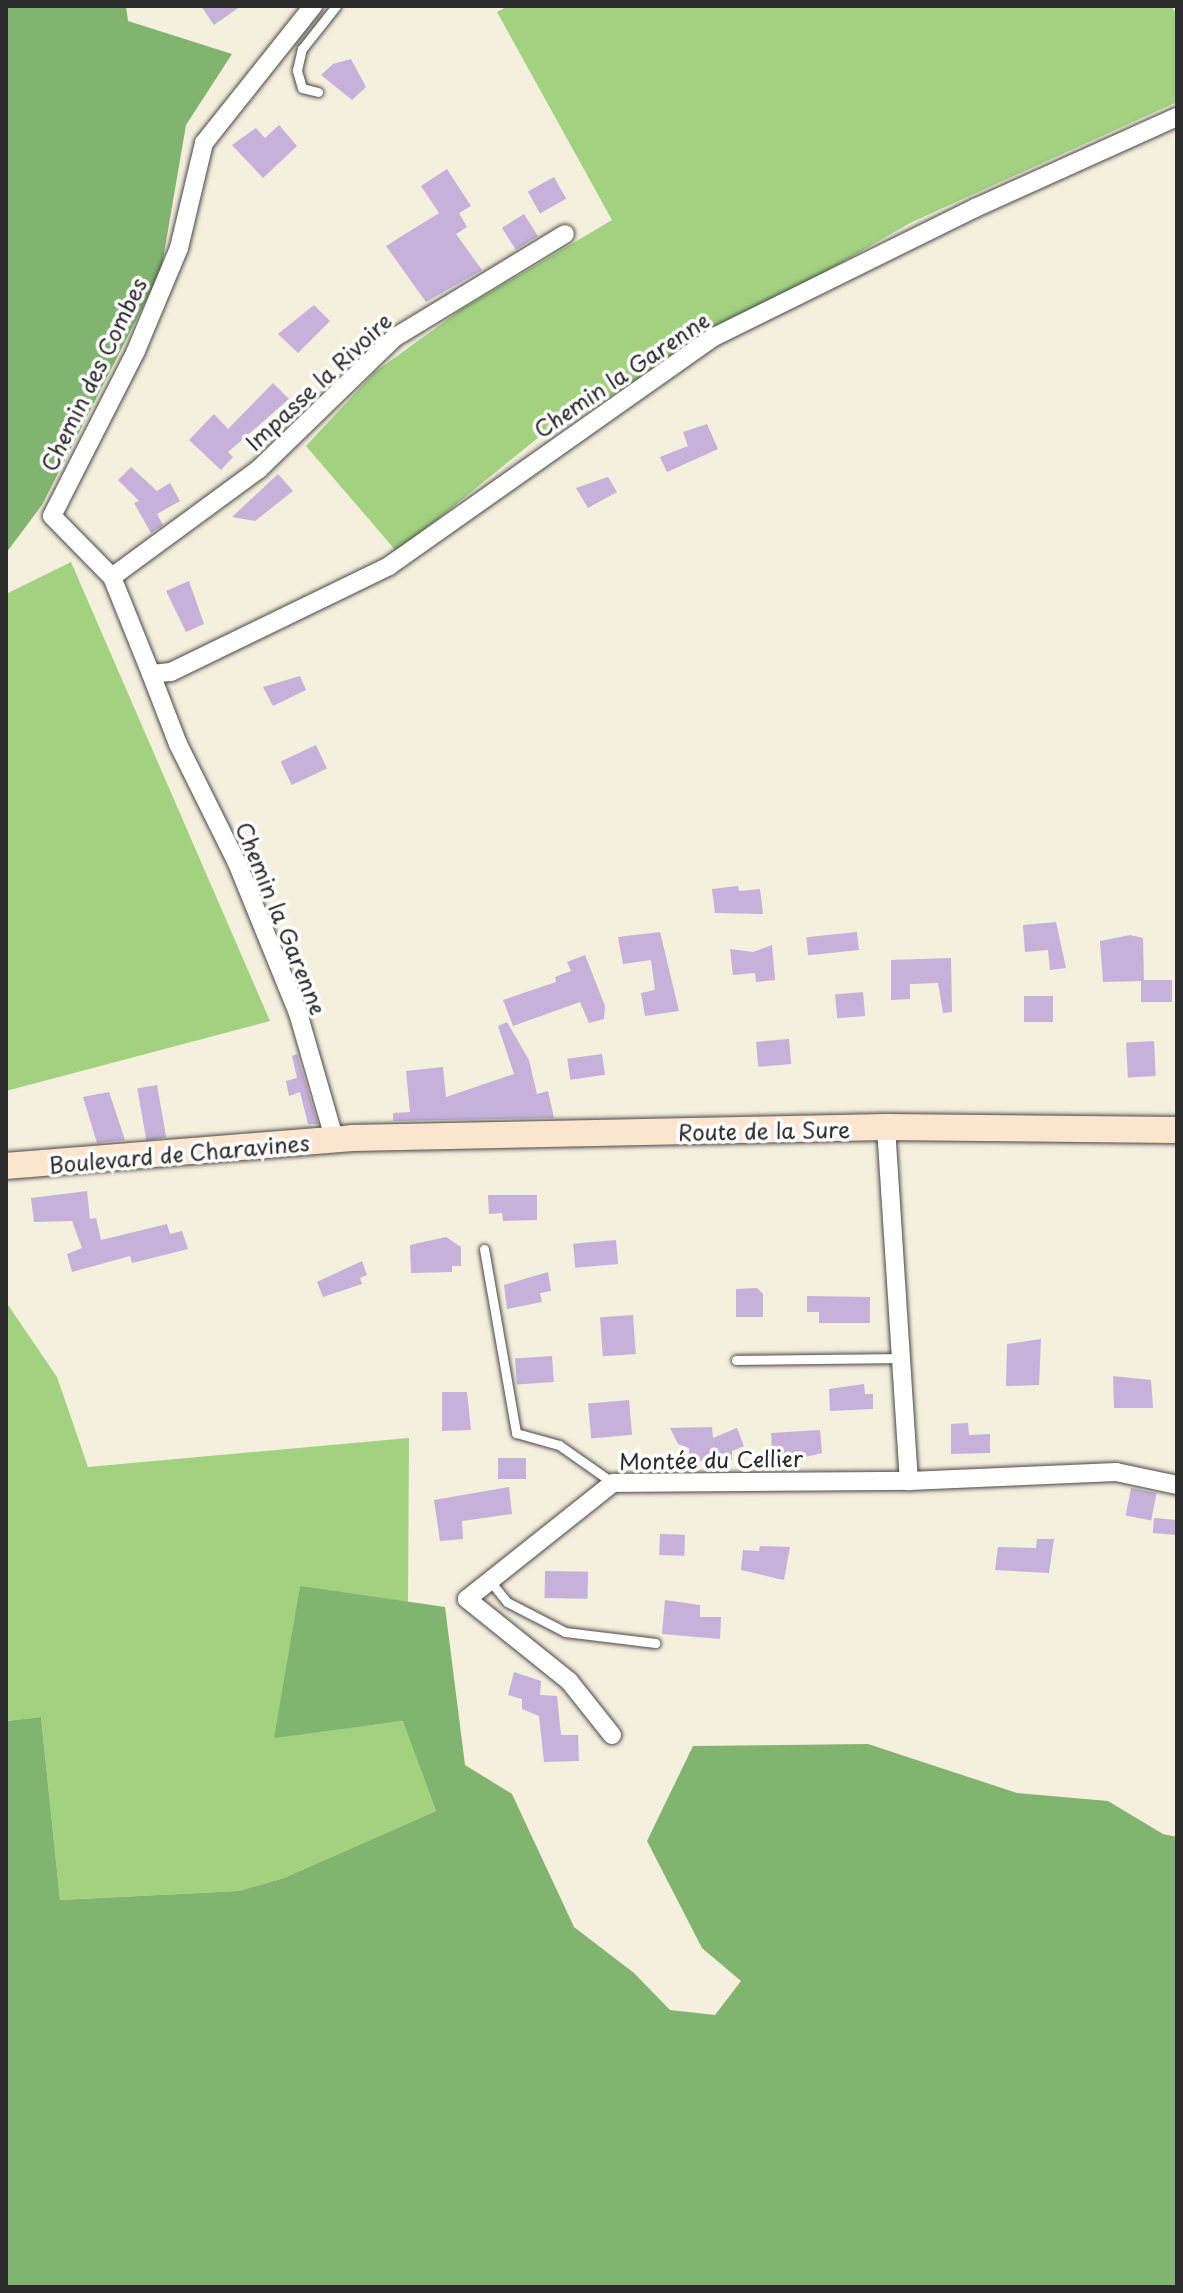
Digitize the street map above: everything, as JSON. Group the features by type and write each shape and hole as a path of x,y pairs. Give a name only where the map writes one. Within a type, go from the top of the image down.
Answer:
{"main road":[{"name":"Route de la Sure","path":"344,1140 886,1127 1177,1130"},
{"name":"Boulevard de Charavines","path":"6,1166 344,1140"}],"street":[{"name":"Chemin des Combes","path":"52,516 136,351 179,248 204,143 313,6"},
{"name":"Chemin la Garenne","path":"151,674 171,672 389,566 714,337 975,208 1177,117"},
{"name":"Impasse la Rivoire","path":"112,577 259,469 394,338 565,234"},
{"name":"Chemin la Garenne","path":"52,516 112,577 178,744 237,863 298,1013 344,1140"},
{"path":"886,1127 909,1481"},
{"name":"Montée du Cellier","path":"612,1735 569,1681 467,1599 613,1483 909,1481 1116,1472 1177,1485"}],"lane":[{"path":"318,92 302,88 297,70 302,49 336,6"},
{"path":"484,1249 516,1433 559,1445 613,1483"},
{"path":"736,1360 901,1358"},
{"path":"490,1581 507,1602 565,1632 655,1643"}],"green space":[{"path":"6,6 126,6 128,21 232,54 186,125 161,271 42,505 6,553"},
{"path":"508,6 1171,6 1177,14 1177,102 910,223 539,437 397,552 306,446 375,372 462,309 612,220 497,12"},
{"path":"71,562 270,1021 6,1091 6,594"},
{"path":"6,1302 57,1377 88,1467 409,1438 408,1602 300,1587 275,1737 404,1721 436,1811 284,1878 239,1891 60,1900 41,1717 6,1721"},
{"path":"300,1586 445,1607 465,1765 512,1794 574,1927 634,1973 670,2010 715,2015 741,1981 702,1948 647,1841 693,1746 868,1744 1017,1793 1108,1801 1163,1834 1177,1837 1177,2287 6,2287 6,1721 41,1717 60,1900 239,1891 284,1878 436,1811 403,1721 274,1738"}],"building":[{"path":"201,6 241,6 214,25"},
{"path":"351,59 366,87 352,100 321,75 333,64"},
{"path":"279,125 297,146 263,178 232,145 256,128 265,138"},
{"path":"447,169 471,206 459,213 467,227 456,234 482,270 426,302 386,246 439,213 421,186"},
{"path":"554,177 566,199 540,213 528,192"},
{"path":"524,214 538,236 516,250 502,228"},
{"path":"314,305 330,321 298,353 278,334"},
{"path":"273,383 289,399 228,452 233,457 221,470 189,440 214,414 228,429"},
{"path":"707,424 718,449 667,472 660,457 688,446 683,432"},
{"path":"131,467 157,491 170,483 180,501 157,514 163,525 151,533 134,503 139,501 118,480"},
{"path":"278,474 293,491 255,521 232,517"},
{"path":"608,477 617,492 588,508 576,488"},
{"path":"189,581 204,624 186,632 166,591"},
{"path":"300,676 306,690 273,706 263,687"},
{"path":"316,745 327,769 292,785 281,761"},
{"path":"738,886 739,891 760,889 763,914 715,913 712,889"},
{"path":"1056,922 1066,968 1050,970 1048,950 1025,952 1023,925"},
{"path":"660,932 679,1011 645,1016 641,993 655,990 651,960 623,964 618,937"},
{"path":"857,932 859,950 808,955 806,937"},
{"path":"1130,935 1143,938 1144,981 1103,982 1100,941"},
{"path":"772,945 775,980 756,982 755,973 733,975 730,949 753,952"},
{"path":"585,955 605,1006 604,1019 589,1023 580,1002 513,1026 503,1000 556,982 555,977 571,971 567,962"},
{"path":"951,958 952,1012 943,1013 938,983 910,984 910,999 891,1000 891,960"},
{"path":"1141,980 1172,980 1172,1002 1141,1002"},
{"path":"863,992 865,1016 837,1018 835,994"},
{"path":"1024,996 1053,996 1053,1022 1024,1022"},
{"path":"507,1022 529,1060 537,1094 548,1091 554,1118 393,1121 393,1113 410,1112 406,1071 443,1067 446,1097 514,1074 498,1026"},
{"path":"789,1039 791,1064 758,1067 756,1042"},
{"path":"1154,1041 1156,1076 1128,1077 1126,1042"},
{"path":"297,1054 318,1124 308,1124 300,1092 289,1096 286,1081 297,1078 292,1056"},
{"path":"602,1054 605,1075 570,1080 567,1059"},
{"path":"157,1085 166,1137 147,1141 137,1088"},
{"path":"109,1092 125,1140 97,1143 83,1097"},
{"path":"87,1191 90,1219 96,1218 101,1240 167,1224 170,1234 182,1231 188,1249 132,1263 130,1256 72,1272 67,1254 82,1248 72,1221 34,1222 31,1198"},
{"path":"488,1195 537,1195 537,1220 503,1221 502,1213 489,1214"},
{"path":"446,1237 461,1247 461,1266 452,1266 452,1272 411,1273 410,1245"},
{"path":"616,1240 618,1264 575,1268 573,1244"},
{"path":"362,1261 367,1275 360,1278 362,1284 323,1297 317,1282"},
{"path":"548,1272 551,1291 540,1293 542,1302 507,1309 504,1285"},
{"path":"757,1288 763,1294 763,1317 736,1317 736,1289"},
{"path":"807,1296 870,1297 870,1323 819,1323 819,1312 807,1312"},
{"path":"633,1315 636,1354 603,1356 600,1317"},
{"path":"1041,1339 1039,1385 1006,1386 1007,1344"},
{"path":"552,1356 554,1382 517,1385 515,1359"},
{"path":"1113,1376 1151,1380 1153,1408 1114,1408"},
{"path":"864,1384 865,1394 873,1394 873,1409 830,1411 829,1389"},
{"path":"442,1392 467,1392 471,1430 442,1431"},
{"path":"629,1400 632,1435 591,1438 588,1404"},
{"path":"968,1423 969,1435 990,1434 990,1453 951,1454 951,1424"},
{"path":"712,1427 713,1438 737,1428 744,1446 732,1451 732,1460 689,1461 689,1448 678,1444 670,1428"},
{"path":"820,1430 822,1453 773,1465 771,1433"},
{"path":"498,1458 526,1458 526,1479 498,1479"},
{"path":"509,1487 512,1514 462,1521 463,1539 440,1541 434,1500"},
{"path":"1131,1488 1157,1493 1151,1520 1126,1515"},
{"path":"1154,1518 1177,1520 1176,1535 1153,1533"},
{"path":"660,1534 685,1535 684,1556 659,1555"},
{"path":"1037,1539 1054,1539 1049,1573 995,1570 998,1547 1036,1548"},
{"path":"760,1546 790,1547 784,1580 741,1570 743,1550 759,1551"},
{"path":"545,1571 588,1572 588,1599 545,1598"},
{"path":"665,1600 700,1605 700,1617 721,1617 720,1639 662,1634"},
{"path":"514,1672 541,1681 540,1695 557,1696 561,1735 578,1735 579,1761 544,1762 539,1716 522,1709 522,1699 508,1695"}]}
